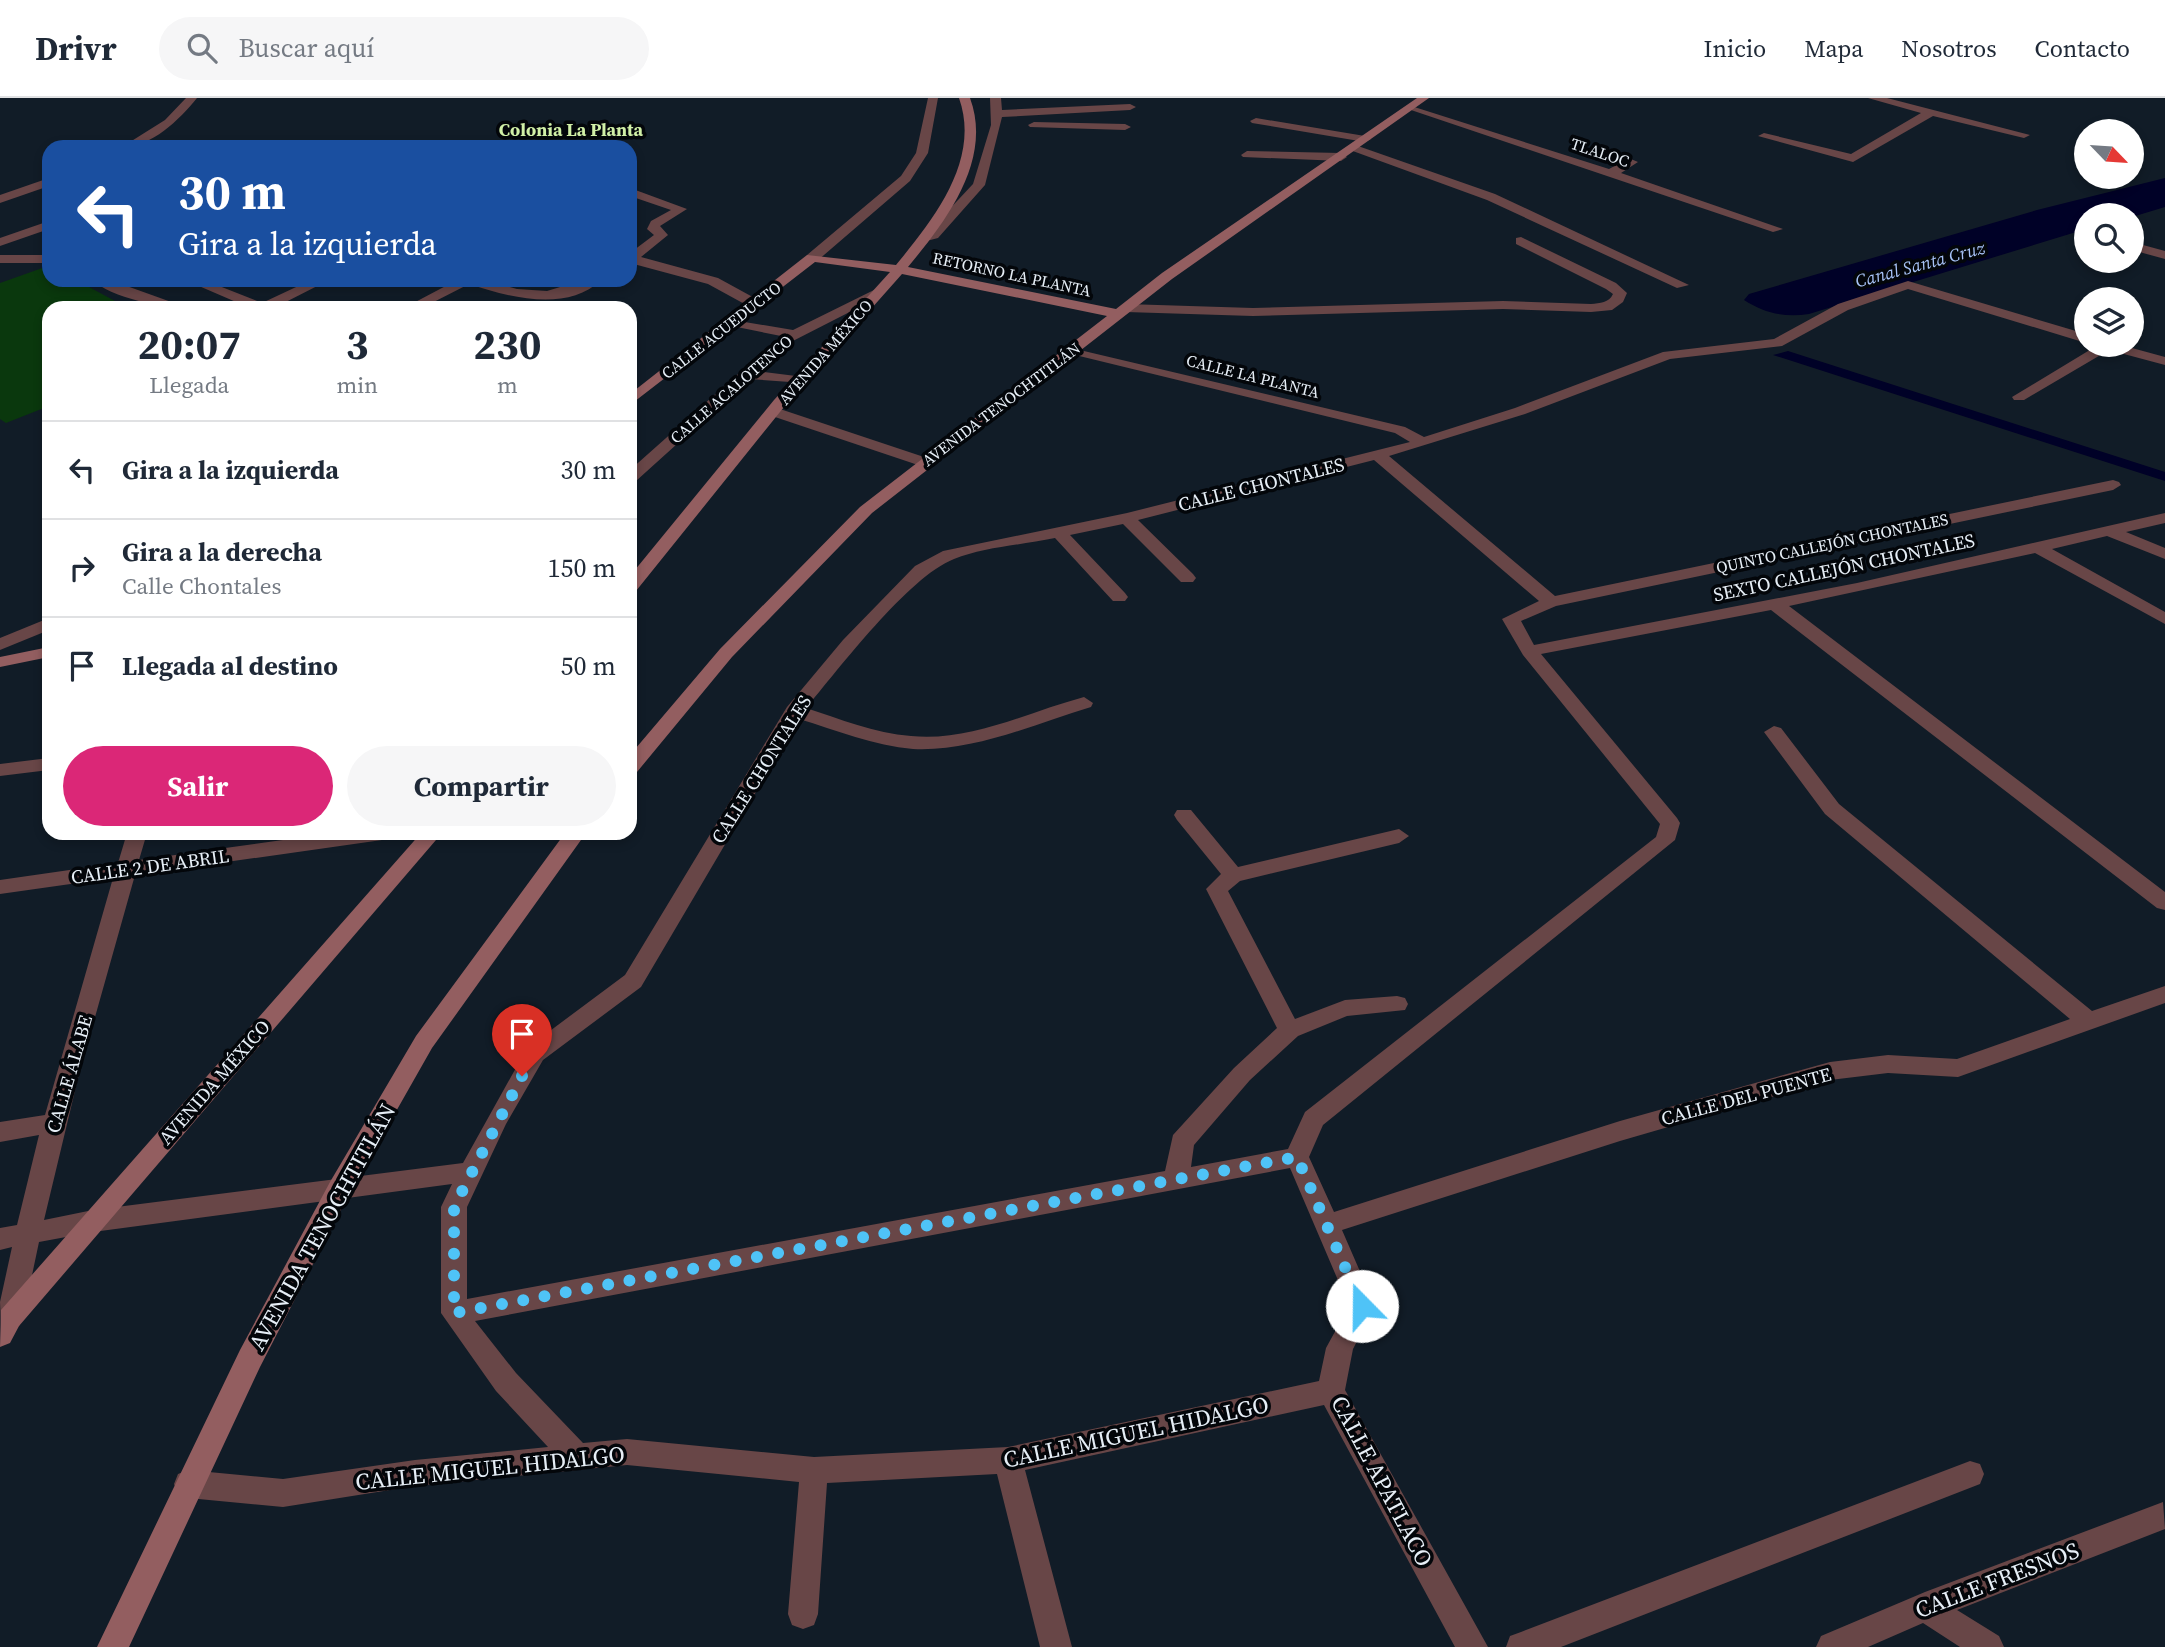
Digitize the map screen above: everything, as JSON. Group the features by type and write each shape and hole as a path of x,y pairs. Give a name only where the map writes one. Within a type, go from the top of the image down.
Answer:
{"main road":[{"name":"AVENIDA MÉXICO","path":"637,578 799,380 924,240 961,175 970,153 971,114 964,98"},
{"name":"AVENIDA TENOCHTITLÁN","path":"637,760 726,653 866,510 924,462 1167,276 1418,102"},
{"path":"813,258 899,269"},
{"name":"CALLE ACUEDUCTO","path":"637,396 813,258"},
{"name":"RETORNO LA PLANTA","path":"899,269 1122,311"},
{"path":"0,662 24,659"},
{"name":"AVENIDA MÉXICO","path":"5,1327 93,1221 426,840"},
{"name":"AVENIDA TENOCHTITLÁN","path":"113,1647 188,1484 339,1189 425,1042 571,840"}],"street":[{"path":"139,140 169,122 192,98"},
{"name":"CALLE ACUEDUCTO","path":"813,258 906,178 915,166 922,153 933,98"},
{"path":"1874,98 2024,135"},
{"path":"924,240 933,235 979,185 998,119 996,99 1010,99"},
{"name":"TLALOC","path":"1418,102 1611,173 1777,229"},
{"path":"998,119 1130,107"},
{"path":"1764,136 1853,158 1931,113"},
{"path":"998,119 1125,127"},
{"path":"1256,121 1353,148 1491,197 1682,285"},
{"path":"1247,155 1353,148"},
{"path":"1608,153 1632,162 1611,173"},
{"path":"0,199 42,185"},
{"path":"637,194 681,209 655,224 653,229 663,235 637,254"},
{"path":"0,242 42,227"},
{"path":"1122,311 1253,312 1503,305 1607,307 1618,299 1620,293 1611,286 1521,241"},
{"path":"2144,249 2165,255"},
{"path":"0,259 42,259"},
{"path":"637,261 713,282 755,304"},
{"name":"CALLE CHONTALES","path":"454,1313 454,1207 535,1054 633,981 794,710 849,644 921,570 949,555 1127,518 1423,443 1520,411 1668,355 1777,343 1843,307 1908,285 2074,335"},
{"path":"115,287 157,301"},
{"path":"210,287 245,301"},
{"path":"291,301 312,287"},
{"path":"425,301 454,287"},
{"path":"490,287 518,296 541,296 581,287"},
{"name":"CALLE ACALOTENCO","path":"637,472 744,374 793,334 876,293"},
{"path":"732,321 793,334"},
{"name":"CALLE LA PLANTA","path":"1072,350 1400,430 1423,443"},
{"path":"2144,355 2165,361"},
{"path":"2019,397 2087,357"},
{"path":"744,374 799,380"},
{"path":"774,412 924,462"},
{"path":"1378,455 1551,602"},
{"name":"QUINTO CALLEJÓN CHONTALES","path":"1529,651 1511,619 1551,602 2113,485"},
{"path":"1127,518 1187,578"},
{"name":"SEXTO CALLEJÓN CHONTALES","path":"1529,651 1775,604 2039,548 2165,518"},
{"path":"2109,531 2165,554"},
{"path":"1059,533 1119,597"},
{"path":"2039,548 2165,619"},
{"path":"1775,604 2165,904"},
{"path":"0,645 42,626"},
{"path":"575,1455 506,1382 454,1313 1297,1157 1314,1119 1665,840 1670,822 1529,651"},
{"path":"24,659 42,655"},
{"path":"794,710 891,739 928,743 957,739 1084,703"},
{"path":"1774,732 1832,809 2090,1022"},
{"path":"0,770 42,765"},
{"path":"1184,815 1233,875"},
{"path":"1290,1030 1217,889 1233,875 1399,836"},
{"name":"CALLE ÁLABE","path":"5,1327 55,1123 135,840"},
{"name":"CALLE 2 DE ABRIL","path":"0,887 330,840"},
{"name":"CALLE DEL PUENTE","path":"1329,1224 1620,1131 1830,1071 1888,1064 1958,1068 2165,993"},
{"path":"1176,1180 1182,1142 1242,1074 1290,1030 1345,1007 1397,1004"},
{"path":"0,1132 55,1123"},
{"name":"CALLE APATLACO","path":"1297,1157 1329,1224 1362,1306 1340,1348 1331,1391 1472,1647"},
{"path":"0,1239 93,1221 471,1172"},
{"name":"CALLE MIGUEL HIDALGO","path":"188,1484 283,1493 575,1455 627,1452 814,1470 1008,1460 1331,1391"},
{"path":"1008,1460 1056,1647"},
{"path":"803,1614 814,1470"},
{"path":"1521,1647 1970,1474"},
{"name":"CALLE FRESNOS","path":"1832,1647 1925,1607 2163,1516"},
{"path":"1925,1607 1988,1647"}],"green space":[{"path":"42,268 42,287 89,287 115,301 42,301 42,409 6,423 0,419 0,283"}],"water":[{"name":"Canal Santa Cruz","path":"2165,178 2165,207 2144,213 2144,203 2074,203 2074,233 1809,314 1775,313 1744,300 1749,294 2037,210 2121,189 2144,189 2144,183"},
{"path":"1788,351 2165,472 2165,481 1773,355"}],"district":[{"name":"Colonia La Planta","path":"571,129"}],"route":[{"path":"522,1076 496,1121 454,1207 454,1313 1297,1157 1329,1224 1362,1306"}]}
